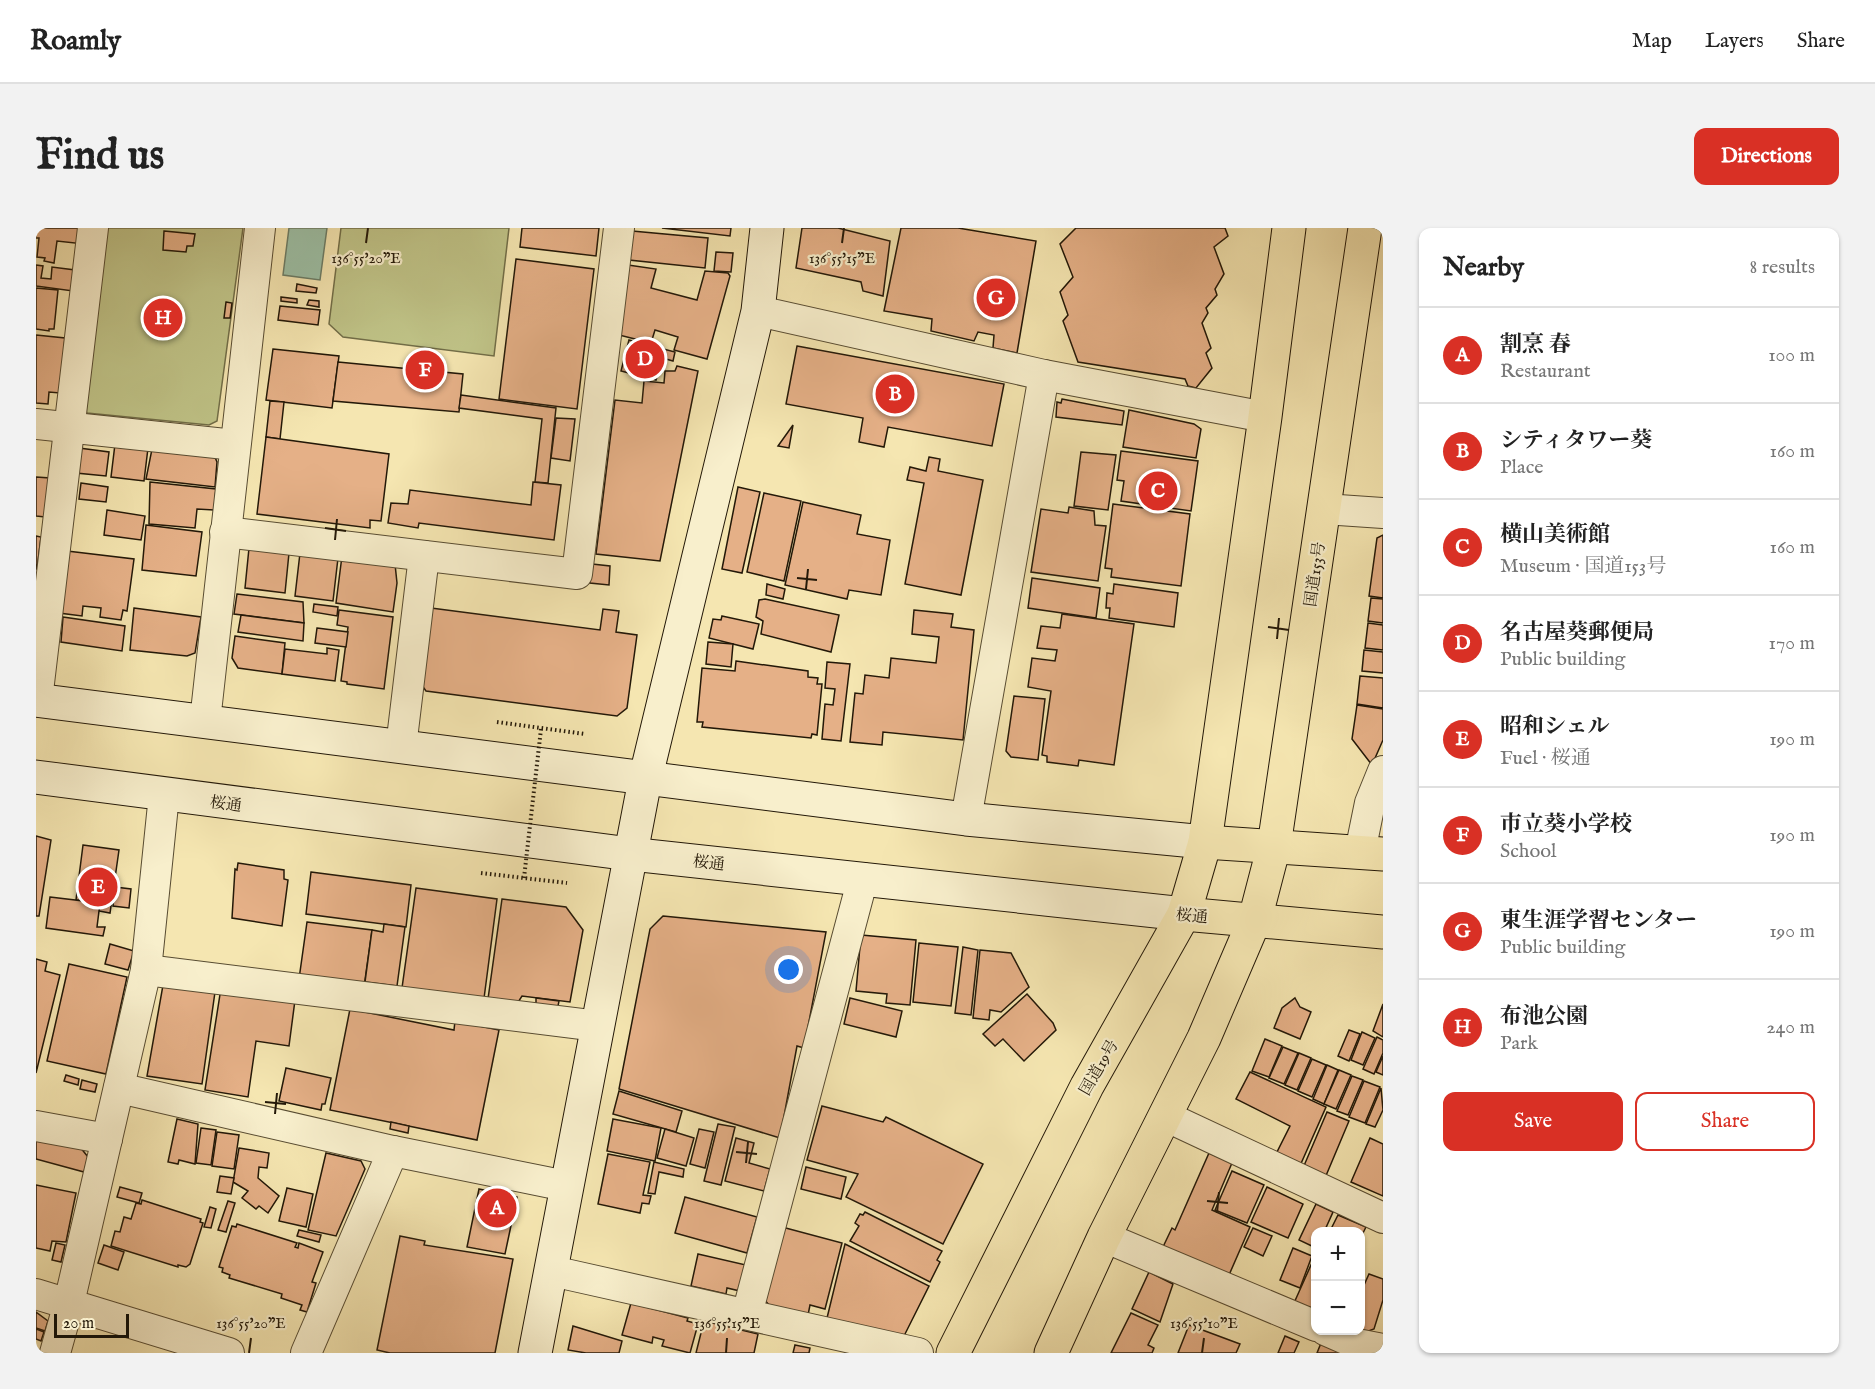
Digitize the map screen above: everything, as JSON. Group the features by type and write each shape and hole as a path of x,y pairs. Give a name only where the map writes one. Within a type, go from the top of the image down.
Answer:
{"highway":[{"path":"1288,228 1265,417 1205,842 1372,853"},
{"name":"国道153号","path":"1255,919 1274,846 1365,228"},
{"name":"国道19号","path":"953,1353 1086,1086 1185,914 1205,842"},
{"name":"桜通","path":"1185,914 1383,932"},
{"path":"1051,1353 1104,1237 1204,1038 1255,919"}],"street":[{"path":"93,228 36,700 645,780 966,819 1205,842"},
{"path":"205,721 261,228"},
{"path":"225,532 577,574 619,228"},
{"path":"535,1353 645,780 758,312 767,228"},
{"path":"758,312 1044,375 1265,417"},
{"path":"966,819 1044,375"},
{"path":"36,424 235,445"},
{"path":"1324,509 1383,513"},
{"path":"401,747 424,556"},
{"path":"1372,853 1370,803 1383,771"},
{"name":"桜通","path":"36,777 630,854 1185,914"},
{"path":"55,1353 69,1303 146,970 164,795"},
{"path":"747,1314 863,878"},
{"path":"146,970 598,1026"},
{"path":"119,1088 393,1151 566,1186"},
{"path":"1165,1116 1383,1218"},
{"path":"36,1126 107,1139"},
{"path":"306,1353 393,1151"},
{"path":"1104,1237 1311,1324"},
{"path":"552,1271 918,1353"},
{"path":"36,1294 229,1353"},
{"path":"1336,1335 1357,1344 1381,1347"}],"path":[{"path":"497,722 585,734"},
{"path":"524,878 541,729"},
{"path":"481,873 567,883"}],"shaded area":[{"path":"106,228 243,228 217,421 209,425 87,413 84,408"},
{"path":"289,228 327,228 320,280 283,275"},
{"path":"341,228 509,228 494,356 343,337 329,324"}],"building":[{"path":"36,228 86,228 84,244 57,241 54,263 44,261 45,258 37,257 39,238 36,238"},
{"path":"522,228 599,228 596,256 520,247"},
{"path":"662,228 731,228 730,236"},
{"path":"802,228 838,228 890,241 883,296 863,291 861,282 796,268"},
{"path":"901,228 958,228 1036,241 1017,353 993,348 994,335 978,332 974,341 931,331 932,319 884,311"},
{"path":"1076,228 1225,228 1228,236 1214,247 1224,274 1215,289 1217,295 1206,308 1208,313 1202,323 1211,348 1206,353 1212,368 1196,388 1188,386 1185,379 1078,362 1063,321 1068,315 1060,292 1073,277 1060,244"},
{"path":"164,231 195,234 193,246 187,246 186,252 163,250"},
{"path":"632,231 708,238 705,268 629,260"},
{"path":"716,252 733,253 731,272 714,271"},
{"path":"516,259 594,269 577,409 499,399"},
{"path":"36,265 43,266 41,278 51,279 52,267 75,270 73,291 36,286"},
{"path":"628,265 656,269 651,288 697,300 705,271 728,273 730,276 707,359 674,350 678,337 655,330 651,343 619,335"},
{"path":"297,284 317,288 316,293 296,291"},
{"path":"36,288 58,290 54,329 49,329 49,331 36,329"},
{"path":"281,297 297,299 297,303 281,301"},
{"path":"309,300 319,301 319,307 307,305"},
{"path":"226,302 232,303 230,318 224,318"},
{"path":"280,306 320,310 318,325 278,320"},
{"path":"36,335 65,338 60,393 49,392 48,404 36,403"},
{"path":"629,340 675,352 673,361 666,359 665,364 661,363 656,380 621,371"},
{"path":"797,346 1004,384 992,446 888,427 884,447 859,442 863,418 786,404"},
{"path":"273,349 339,356 332,408 266,400"},
{"path":"338,362 463,374 459,412 333,401"},
{"path":"677,366 698,371 660,561 596,554 615,400 642,403 644,381 664,383 665,371 675,371"},
{"path":"461,395 556,408 548,483 535,482 542,419 459,408"},
{"path":"1062,399 1124,411 1122,425 1056,417 1057,402 1061,403"},
{"path":"270,401 284,402 280,439 266,437"},
{"path":"1129,410 1194,424 1201,429 1196,458 1123,447"},
{"path":"556,418 575,419 570,461 551,458"},
{"path":"793,425 789,448 778,446"},
{"path":"266,437 389,454 381,521 370,520 370,528 257,514"},
{"path":"115,444 148,448 144,481 111,477"},
{"path":"79,448 109,452 106,476 76,473"},
{"path":"152,449 214,455 217,462 215,487 146,479"},
{"path":"1121,451 1198,461 1191,511 1121,501 1124,481 1117,480"},
{"path":"1081,452 1116,455 1108,510 1074,506"},
{"path":"929,457 940,459 938,471 983,480 961,595 905,584 924,483 907,480 910,467 926,471"},
{"path":"36,477 50,478 45,517 36,516"},
{"path":"150,482 216,489 214,510 197,509 195,528 149,524"},
{"path":"533,482 561,485 554,540 419,523 418,528 388,523 391,503 408,504 410,490 531,505"},
{"path":"81,483 108,487 106,502 79,499"},
{"path":"738,487 760,492 742,573 722,569"},
{"path":"764,493 801,501 784,581 747,572"},
{"path":"803,502 861,515 857,534 890,540 881,595 849,590 847,599 785,585"},
{"path":"1113,504 1190,514 1181,586 1111,577 1112,569 1105,568"},
{"path":"1069,507 1094,511 1095,525 1106,526 1098,581 1031,572 1041,509 1068,513"},
{"path":"107,510 145,516 141,540 104,535"},
{"path":"146,525 202,532 196,576 142,570"},
{"path":"1383,535 1383,598 1369,596 1377,538"},
{"path":"36,536 41,537 37,569 36,569"},
{"path":"249,548 289,553 285,593 245,588"},
{"path":"67,551 134,559 127,611 123,610 121,620 100,617 101,608 83,606 82,616 59,613"},
{"path":"300,553 338,558 333,601 295,596"},
{"path":"342,556 395,564 397,583 393,612 336,603"},
{"path":"592,564 610,566 609,585 590,583"},
{"path":"1032,578 1100,588 1096,618 1028,608"},
{"path":"767,584 785,589 783,599 766,595"},
{"path":"1114,584 1178,593 1174,627 1109,618 1110,608 1106,608 1107,593 1113,594"},
{"path":"237,594 303,602 304,623 234,614"},
{"path":"1371,598 1383,599 1383,623 1368,621"},
{"path":"765,599 839,615 831,652 761,634 763,621 756,617 759,600"},
{"path":"314,604 338,607 337,616 313,612"},
{"path":"134,608 201,617 195,653 187,656 130,650"},
{"path":"431,608 600,630 603,609 619,611 616,632 637,635 627,708 617,716 426,691 421,684"},
{"path":"339,610 393,617 384,689 347,684 341,681 348,627 337,625"},
{"path":"914,610 953,614 951,627 974,630 963,740 883,732 882,745 850,742 855,693 863,694 865,675 889,678 891,658 936,663 939,637 912,634"},
{"path":"1062,614 1134,624 1114,765 1079,760 1078,766 1047,762 1047,756 1042,755 1051,691 1028,687 1032,658 1055,661 1057,650 1037,648 1041,626 1060,628"},
{"path":"241,615 304,623 303,641 238,632"},
{"path":"722,616 759,624 753,649 709,638 713,619 721,620"},
{"path":"63,617 125,626 122,651 61,642"},
{"path":"1368,623 1383,625 1383,650 1365,648"},
{"path":"317,628 348,632 346,647 315,643"},
{"path":"235,636 285,643 282,674 238,668 232,658"},
{"path":"708,642 733,644 731,667 706,664"},
{"path":"327,648 339,650 335,681 282,674 285,649 327,654"},
{"path":"1364,650 1383,652 1383,673 1362,671"},
{"path":"736,661 808,671 808,677 818,678 817,684 822,684 817,735 812,734 811,738 702,727 703,722 697,722 702,668 735,671"},
{"path":"827,662 850,664 841,741 822,739 825,704 833,705 835,689 825,688"},
{"path":"1360,676 1383,678 1383,708 1357,704"},
{"path":"1014,696 1045,699 1038,760 1011,757 1006,751"},
{"path":"1357,705 1383,709 1383,740 1372,765 1352,739"},
{"path":"36,836 51,840 39,916 36,916"},
{"path":"83,845 119,850 110,913 99,911 100,903 76,900"},
{"path":"238,863 284,870 284,879 288,880 282,926 232,918 235,869 237,870"},
{"path":"311,872 411,885 406,927 306,914"},
{"path":"115,887 131,889 129,908 113,906"},
{"path":"416,888 497,899 483,1006 401,995"},
{"path":"50,897 100,903 97,927 105,927 103,936 46,928"},
{"path":"502,899 566,907 583,930 570,1002 522,996 513,1010 487,1006"},
{"path":"663,916 826,932 804,1048 797,1046 780,1138 619,1089 650,929"},
{"path":"307,922 372,930 364,987 299,979"},
{"path":"384,924 405,927 397,986 365,982 372,930 383,932"},
{"path":"861,935 916,940 910,1005 886,1003 887,994 856,991"},
{"path":"919,943 958,947 951,1006 913,1002"},
{"path":"110,944 134,951 128,970 105,964"},
{"path":"963,947 978,950 971,1015 955,1013"},
{"path":"980,950 1011,953 1029,987 1001,1012 990,1010 989,1020 973,1018"},
{"path":"36,959 47,962 45,971 60,975 36,1073"},
{"path":"69,964 127,977 106,1074 47,1061"},
{"path":"163,985 215,992 202,1084 147,1076"},
{"path":"221,988 295,1000 289,1046 256,1041 248,1097 205,1090"},
{"path":"1027,994 1053,1023 1056,1030 1024,1061 1003,1039 995,1046 983,1034"},
{"path":"536,998 559,1001 558,1006 536,1005"},
{"path":"850,998 902,1011 896,1037 844,1024"},
{"path":"1295,998 1300,1007 1311,1012 1300,1039 1274,1028 1282,1008"},
{"path":"1383,1004 1383,1037 1373,1031"},
{"path":"350,1009 454,1030 455,1021 499,1030 477,1140 330,1110"},
{"path":"1349,1030 1360,1034 1349,1061 1338,1056"},
{"path":"1362,1032 1375,1038 1363,1065 1351,1060"},
{"path":"1377,1037 1383,1040 1383,1053 1374,1074 1363,1069"},
{"path":"1265,1039 1282,1046 1269,1077 1252,1071"},
{"path":"1283,1047 1298,1053 1284,1084 1269,1078"},
{"path":"1299,1053 1311,1058 1297,1090 1285,1085"},
{"path":"1383,1056 1383,1075 1376,1072"},
{"path":"1312,1059 1326,1065 1312,1097 1298,1091"},
{"path":"1327,1065 1338,1070 1324,1104 1313,1099"},
{"path":"286,1068 331,1078 325,1104 322,1104 321,1110 279,1101"},
{"path":"1339,1070 1351,1075 1336,1109 1324,1104"},
{"path":"1250,1072 1326,1107 1299,1168 1275,1156 1290,1126 1236,1099"},
{"path":"66,1075 79,1079 78,1085 64,1081"},
{"path":"1352,1076 1363,1080 1348,1115 1337,1111"},
{"path":"82,1080 97,1084 95,1092 80,1089"},
{"path":"1364,1081 1380,1087 1365,1123 1349,1117"},
{"path":"1381,1088 1383,1110 1375,1127 1366,1124"},
{"path":"619,1091 682,1111 676,1132 613,1114"},
{"path":"822,1106 883,1122 886,1117 983,1164 943,1244 846,1197 858,1174 807,1160"},
{"path":"1327,1112 1349,1121 1325,1178 1303,1168"},
{"path":"177,1119 198,1124 195,1164 179,1160 178,1164 168,1162"},
{"path":"613,1119 661,1128 655,1161 607,1151"},
{"path":"391,1122 409,1126 408,1133 390,1129"},
{"path":"718,1124 735,1127 721,1185 704,1181"},
{"path":"201,1128 216,1130 211,1165 196,1163"},
{"path":"665,1129 694,1138 686,1166 657,1158"},
{"path":"699,1129 714,1132 705,1168 690,1164"},
{"path":"217,1132 239,1135 234,1169 212,1166"},
{"path":"736,1138 754,1143 749,1163 770,1169 764,1191 725,1181"},
{"path":"1370,1138 1383,1144 1383,1196 1351,1182"},
{"path":"36,1139 80,1147 88,1157 84,1172 36,1159"},
{"path":"239,1148 269,1153 267,1168 259,1167 258,1178 279,1196 268,1213 259,1206 256,1209 242,1198 248,1191 233,1182"},
{"path":"326,1153 361,1161 365,1169 336,1236 308,1230"},
{"path":"1209,1153 1232,1163 1212,1210 1250,1227 1229,1275 1162,1249 1172,1228 1175,1230"},
{"path":"608,1154 650,1162 643,1195 651,1196 649,1204 642,1203 640,1213 598,1204"},
{"path":"654,1162 684,1169 683,1177 659,1172 655,1194 648,1193"},
{"path":"806,1167 846,1177 841,1199 801,1189"},
{"path":"1232,1171 1264,1185 1247,1223 1215,1210"},
{"path":"220,1176 234,1178 231,1194 217,1192"},
{"path":"36,1185 76,1193 66,1242 52,1241 50,1251 36,1248"},
{"path":"120,1187 142,1193 139,1203 117,1197"},
{"path":"1267,1187 1303,1204 1288,1238 1251,1222"},
{"path":"287,1188 313,1194 306,1227 279,1221"},
{"path":"479,1189 517,1197 505,1254 467,1247"},
{"path":"685,1197 757,1217 747,1253 675,1233"},
{"path":"142,1200 201,1219 200,1222 203,1223 190,1264 186,1267 178,1265 178,1267 111,1246 115,1231 120,1232 124,1217 131,1219 136,1203 141,1204"},
{"path":"228,1201 235,1203 226,1232 218,1230"},
{"path":"1316,1204 1333,1212 1326,1227 1311,1227 1311,1246 1299,1240"},
{"path":"210,1207 216,1209 211,1228 204,1227"},
{"path":"865,1212 942,1251 937,1260 940,1262 930,1282 850,1241 859,1226 855,1223 860,1214 863,1215"},
{"path":"1338,1215 1366,1227 1365,1229 1365,1227 1332,1227"},
{"path":"237,1224 297,1243 295,1247 298,1248 299,1243 323,1252 312,1282 316,1283 307,1312 300,1310 302,1305 281,1298 282,1294 229,1278 230,1275 222,1272 223,1268 219,1267 232,1226 236,1227"},
{"path":"782,1227 842,1243 825,1309 810,1305 808,1315 769,1305 763,1298"},
{"path":"1253,1228 1272,1236 1263,1256 1244,1247"},
{"path":"299,1230 321,1235 319,1242 297,1236"},
{"path":"400,1236 425,1241 424,1245 513,1259 495,1353 390,1353 377,1350"},
{"path":"56,1243 65,1245 61,1262 52,1260"},
{"path":"845,1244 929,1286 904,1336 827,1318"},
{"path":"104,1245 124,1252 118,1270 98,1263"},
{"path":"1293,1248 1311,1256 1300,1288 1280,1280"},
{"path":"698,1254 746,1265 740,1291 727,1288 726,1294 691,1286"},
{"path":"1311,1265 1311,1310 1294,1303"},
{"path":"1149,1272 1173,1284 1160,1322 1132,1309"},
{"path":"1369,1274 1383,1279 1383,1300 1374,1329 1365,1332 1365,1283"},
{"path":"631,1303 688,1318 687,1321 698,1324 690,1353 662,1346 664,1340 653,1337 652,1343 622,1335"},
{"path":"36,1312 48,1321 45,1331 36,1328"},
{"path":"1131,1313 1158,1325 1148,1345 1154,1348 1152,1353 1111,1353"},
{"path":"704,1321 758,1334 754,1353 696,1353"},
{"path":"1189,1325 1240,1344 1236,1353 1178,1353"},
{"path":"573,1326 622,1341 619,1353 586,1353 568,1350"},
{"path":"36,1329 44,1332 41,1341 36,1339"},
{"path":"1285,1336 1299,1342 1294,1353 1278,1353"},
{"path":"1321,1343 1347,1353 1317,1353"},
{"path":"795,1345 810,1348 809,1353 793,1353"}],"place":[{"name":"東生涯学習センター","path":"996,298"},
{"name":"布池公園","path":"163,318"},
{"name":"名古屋葵郵便局","path":"645,359"},
{"name":"市立葵小学校","path":"425,370"},
{"name":"シティタワー葵","path":"895,394"},
{"name":"横山美術館","path":"1158,491"},
{"name":"昭和シェル","path":"98,887"},
{"name":"割烹 春","path":"497,1208"}]}
